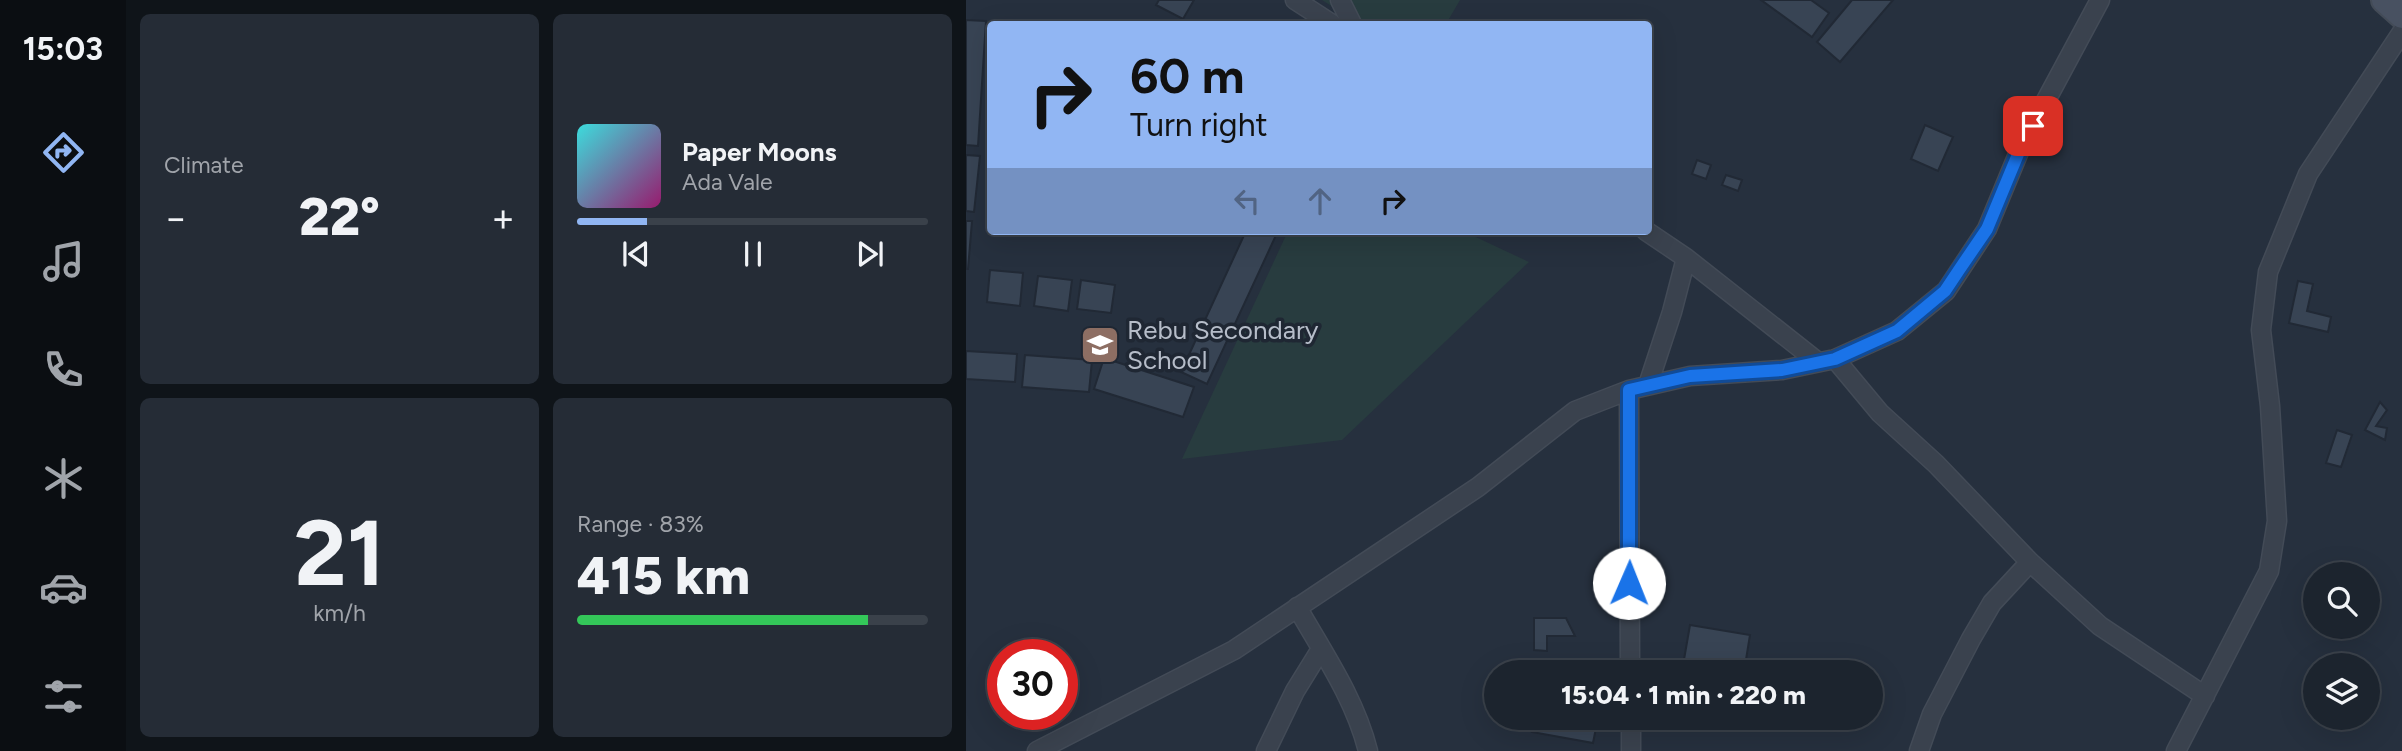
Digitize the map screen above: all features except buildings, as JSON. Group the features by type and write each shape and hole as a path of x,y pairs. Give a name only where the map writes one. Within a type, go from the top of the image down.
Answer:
{"main road":[{"path":"2384,0 2402,16"}],"street":[{"path":"1295,0 1327,21"},
{"path":"1340,0 1350,21"},
{"path":"1037,751 1234,650 1478,487 1575,411 1629,390 1690,376 1782,370 1827,361 1897,331 1945,291 1987,229 2021,147 2100,0"},
{"path":"2176,751 2269,571 2277,521 2270,407 2261,330 2268,272 2308,174 2402,32"},
{"path":"1652,235 1827,361 1936,464 2029,562 2100,626 2205,696"},
{"path":"1648,385 1686,258"},
{"path":"1629,390 1630,660"},
{"path":"1919,751 1932,714 1978,627 1992,603 2029,562"},
{"path":"1297,607 1352,703 1362,726 1368,751"},
{"path":"1266,751 1295,691 1321,649"},
{"path":"1631,730 1631,751"}],"green space":[{"path":"1322,0 1460,0 1448,21 1355,21"},
{"path":"1286,235 1472,235 1529,262 1342,440 1182,459"}],"place":[{"name":"Rebu Secondary School","path":"1100,345"}],"route":[{"path":"1629,583 1629,390 1690,376 1782,370 1835,359 1897,331 1945,291 1987,229 2021,147 2033,126"}]}
